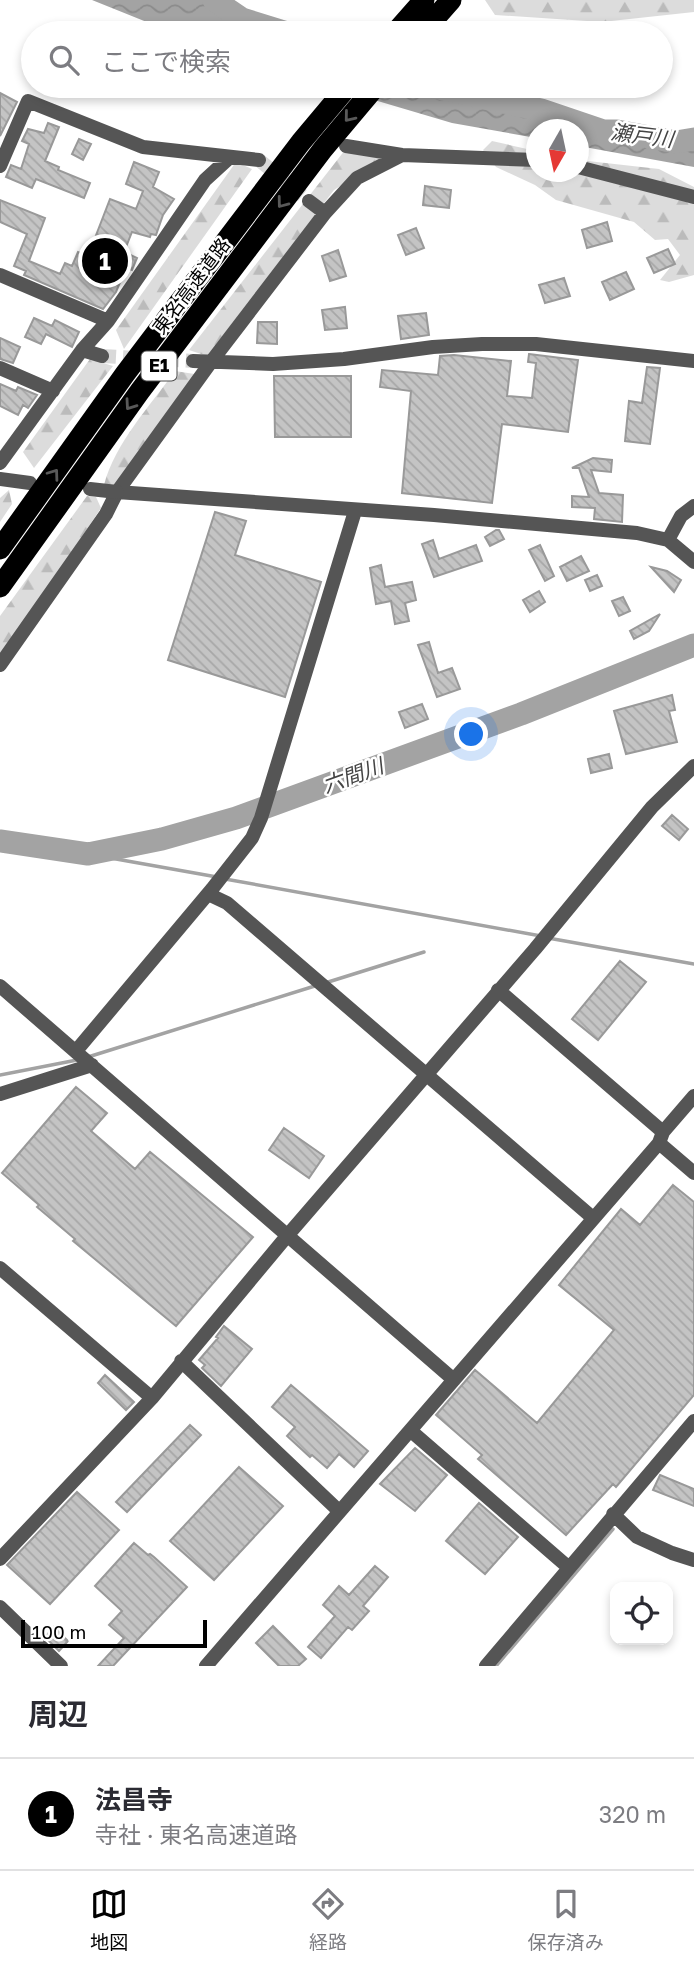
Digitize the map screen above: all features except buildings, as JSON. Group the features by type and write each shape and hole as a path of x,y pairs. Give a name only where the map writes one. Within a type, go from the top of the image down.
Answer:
{"highway":[{"path":"406,21 424,0"},
{"path":"433,21 451,0"},
{"name":"東名高速道路","path":"0,549 125,374 301,142 338,98"},
{"name":"東名高速道路","path":"0,587 140,391 323,149 366,98"}],"street":[{"path":"0,166 29,101 143,147 259,160"},
{"path":"346,146 402,155 526,160"},
{"path":"0,665 106,514 117,492 211,362 325,213 357,178 402,155"},
{"path":"0,463 82,350 108,321 205,180 229,158"},
{"path":"589,170 694,197"},
{"path":"309,201 325,213"},
{"path":"0,275 108,321"},
{"path":"193,361 273,364 510,343 694,361"},
{"path":"82,350 102,356"},
{"path":"0,368 53,391"},
{"path":"0,480 30,483"},
{"path":"90,489 637,533 668,540 694,562"},
{"path":"668,540 681,516 694,506"},
{"path":"76,1051 252,838 261,818 355,511"},
{"path":"0,1559 152,1398 535,949 652,807 694,766"},
{"path":"210,891 593,1218"},
{"path":"0,986 454,1381"},
{"path":"498,990 661,1138 694,1173"},
{"path":"0,1094 92,1065"},
{"path":"206,1666 454,1381 694,1096"},
{"path":"0,1268 152,1398"},
{"path":"181,1362 339,1511"},
{"path":"486,1666 694,1421"},
{"path":"411,1431 568,1567"},
{"path":"613,1514 637,1537 694,1560"},
{"path":"0,1607 61,1666"}],"green space":[{"path":"485,0 694,0 694,12 611,21 495,15"},
{"path":"492,141 526,149 526,181 496,167 483,150"},
{"path":"345,150 382,159 334,190 207,356 189,350"},
{"path":"589,161 659,169 694,187 694,275 669,282 660,280 680,255 668,239 655,240 634,222 556,200 528,182 589,182"},
{"path":"236,162 252,169 124,349 116,330"},
{"path":"90,359 113,366 34,468 23,452"},
{"path":"175,371 201,375 116,485 104,485 116,454"},
{"path":"9,490 12,504 0,522 0,498"},
{"path":"87,496 96,497 101,508 0,659 0,616"}],"water":[{"path":"92,0 214,0 247,21 144,21"},
{"path":"368,98 477,98 554,119 526,119 526,136 452,123"},
{"path":"589,128 676,142 694,139 694,167 589,148"}],"waterway":[{"name":"瀬戸川","path":"214,0 248,21"},
{"name":"瀬戸川","path":"485,98 541,110 603,131 676,142 694,139"},
{"name":"六間川","path":"0,841 88,854 162,839 236,818 521,714 694,645"},
{"path":"88,854 217,877"},
{"path":"225,879 541,936"},
{"path":"548,938 694,964"},
{"path":"325,983 424,952"},
{"path":"88,1057 318,985"},
{"path":"0,1075 77,1060"},
{"path":"496,1666 613,1529"}],"tunnel":[{"path":"259,160 309,201"},
{"path":"102,356 193,361"}],"place":[{"name":"法昌寺","path":"105,261"}]}
